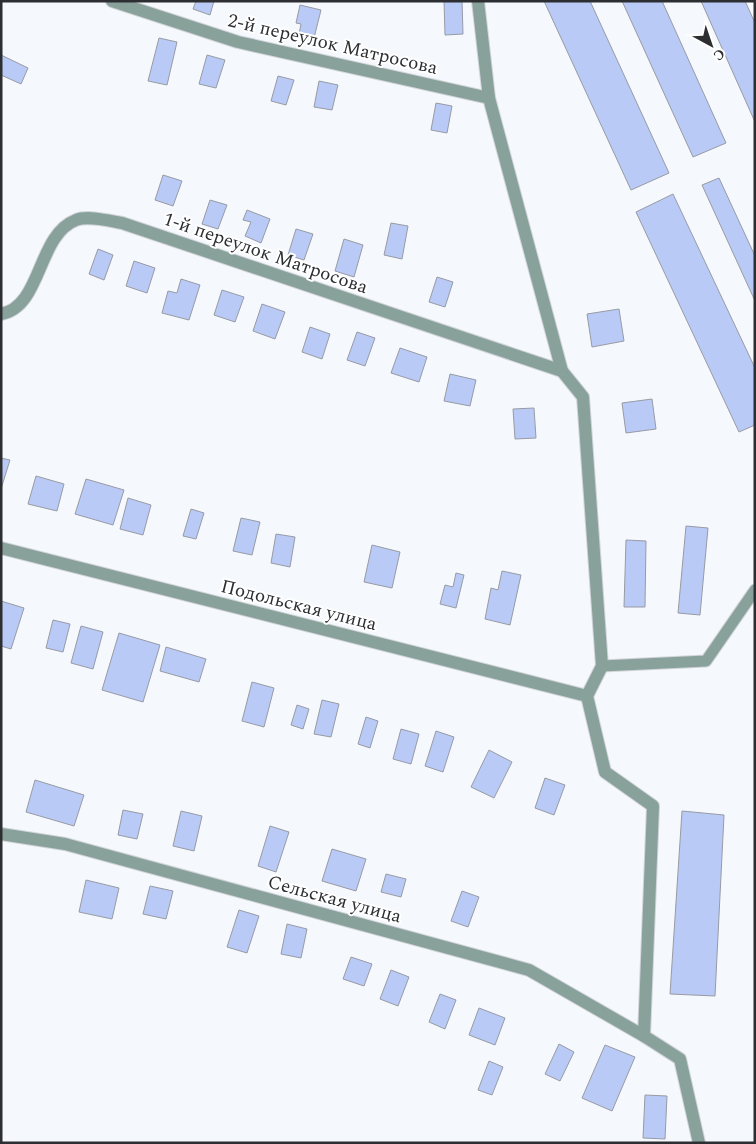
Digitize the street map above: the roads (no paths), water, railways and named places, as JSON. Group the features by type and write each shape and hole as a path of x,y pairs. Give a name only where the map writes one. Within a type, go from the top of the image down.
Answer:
{"street":[{"name":"2-й переулок Матросова","path":"112,1 238,42 489,98"},
{"path":"478,1 489,98 562,371 583,398 602,666 588,696 606,772 653,806 644,1036"},
{"name":"1-й переулок Матросова","path":"1,314 8,313 26,297 54,239 63,228 77,219 101,219 122,223 562,371"},
{"name":"Подольская улица","path":"1,548 588,696"},
{"name":"Сельская улица","path":"1,834 65,844 529,970 644,1036 680,1059 699,1143"}],"lane":[{"path":"602,666 706,662 755,590"}]}
